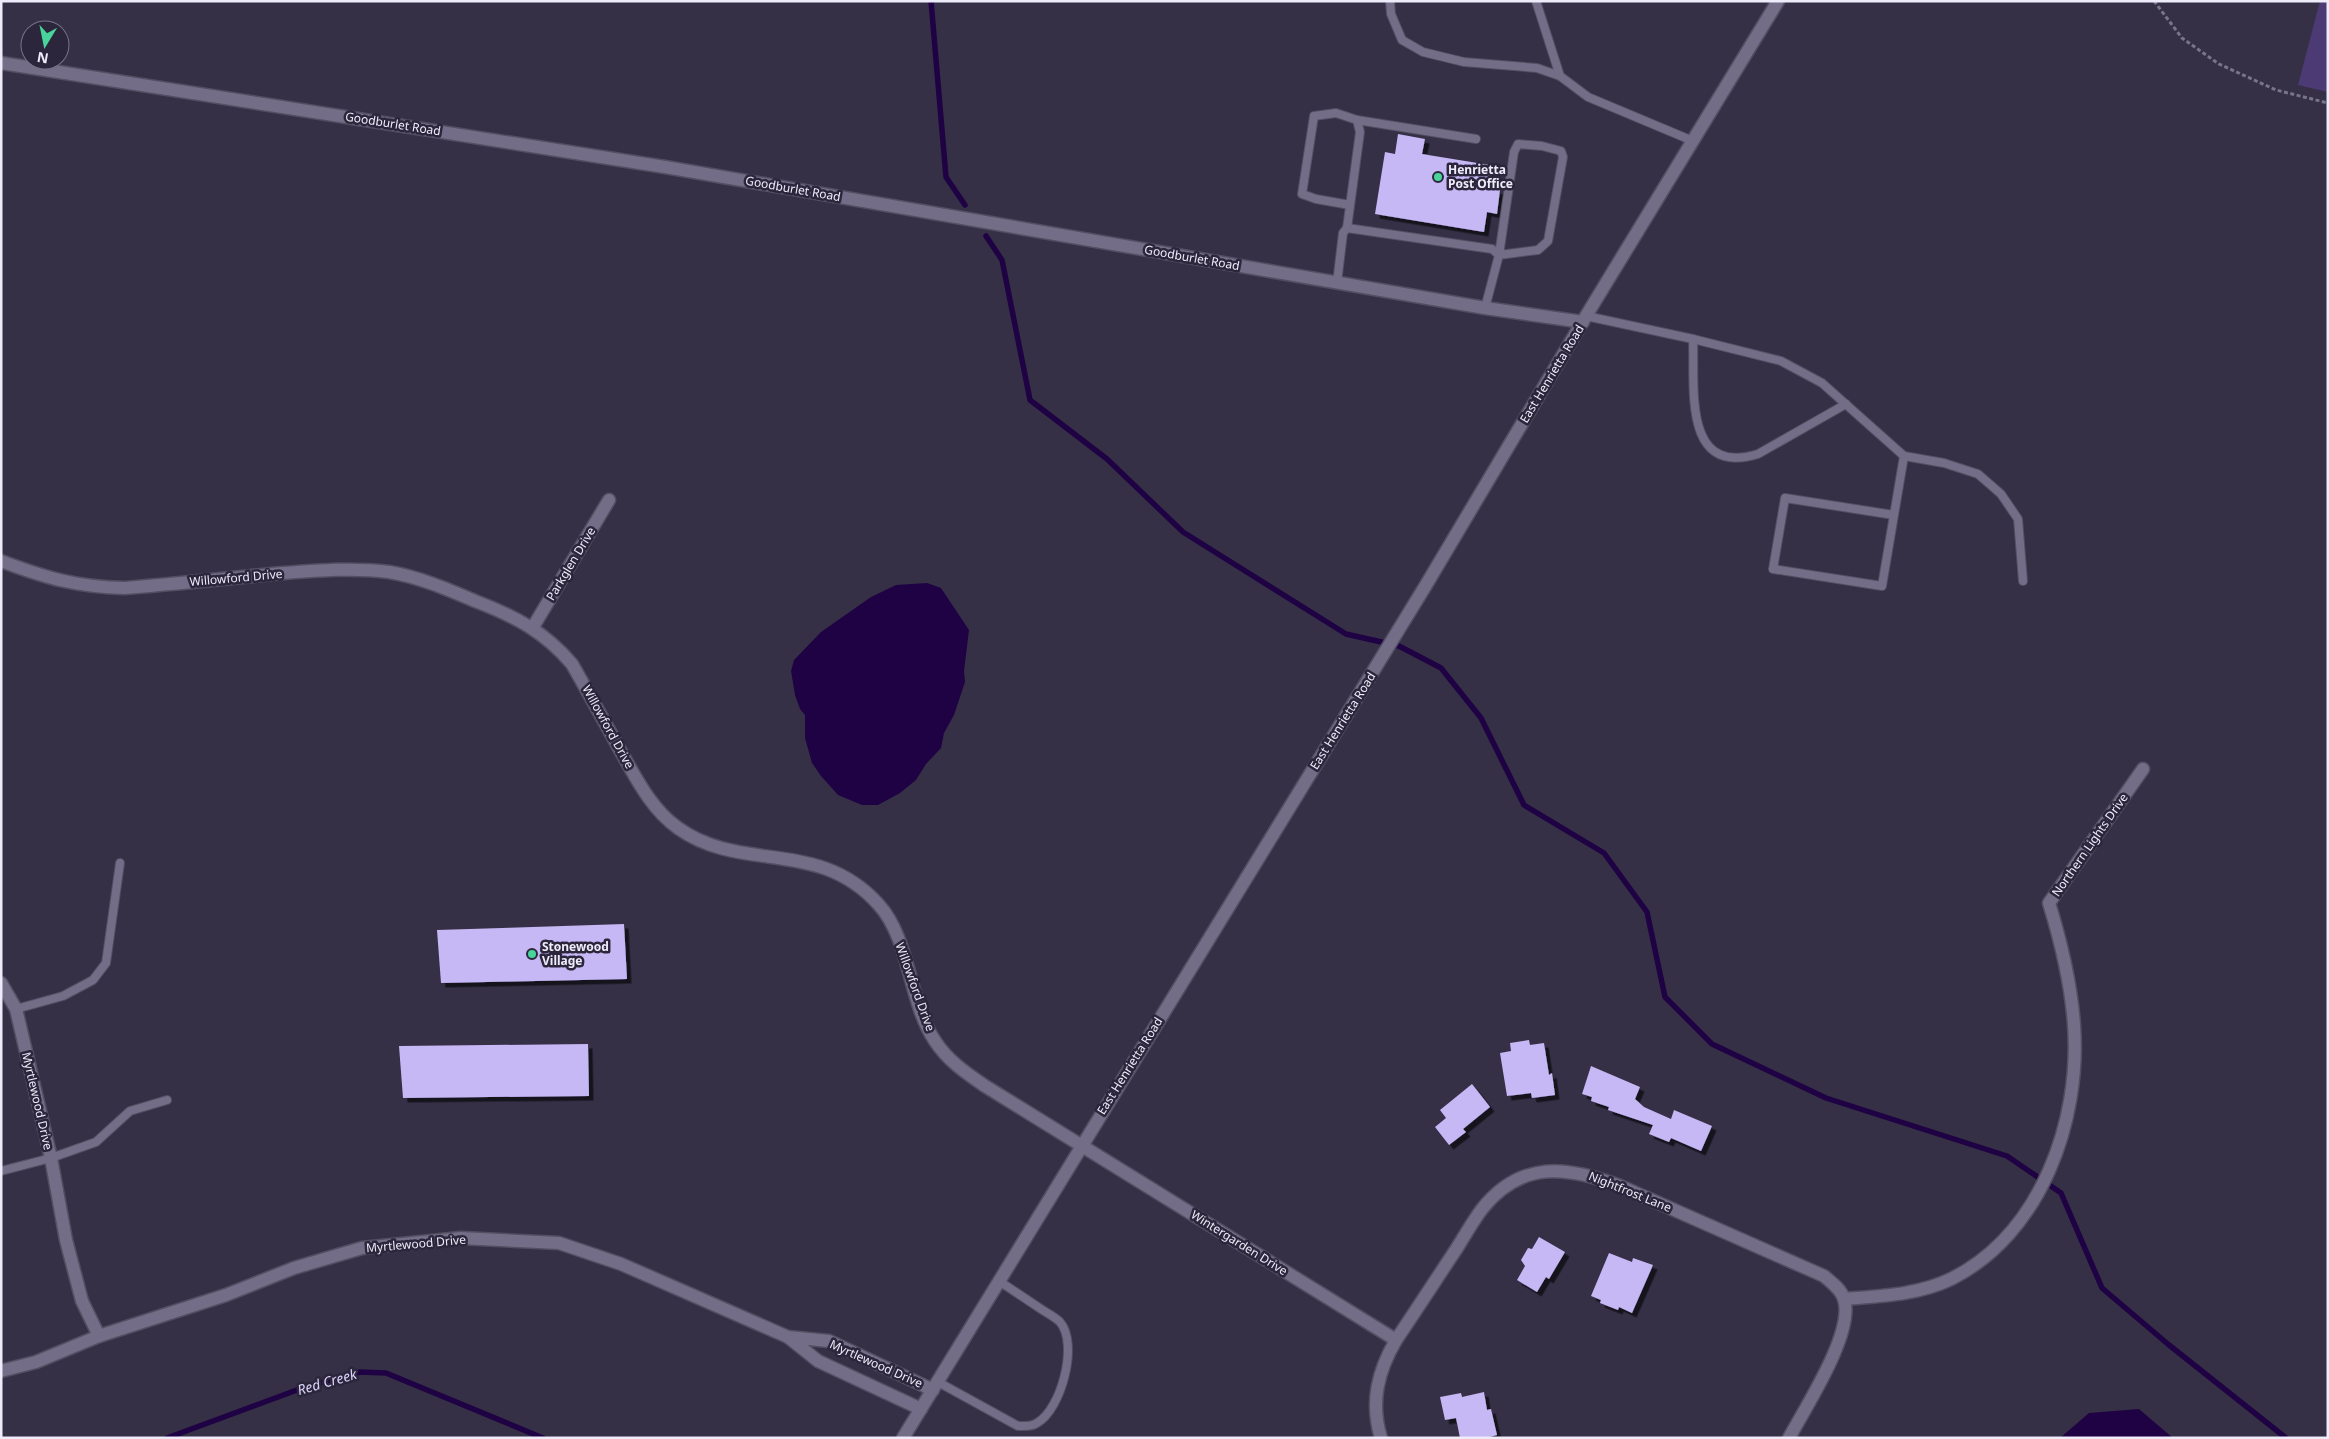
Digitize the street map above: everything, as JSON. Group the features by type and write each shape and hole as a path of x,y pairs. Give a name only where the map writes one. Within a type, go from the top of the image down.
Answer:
{"street":[{"name":"East Henrietta Road","path":"903,1438 1380,661 1584,319 1778,1"},
{"name":"Goodburlet Road","path":"1,62 655,166 1485,308 1584,319"},
{"name":"Parkglen Drive","path":"533,627 609,500"},
{"name":"Willowford Drive","path":"1,561 61,582 92,587 134,587 337,569 391,573 417,578 501,611 533,627 558,647 572,664 643,790 659,811 678,828 718,848 811,863 835,871 862,888 881,906 892,924 926,1022 934,1040 954,1064 985,1086 1082,1145"},
{"name":"Northern Lights Drive","path":"1844,1299 1917,1291 1950,1279 1981,1261 2009,1236 2032,1205 2049,1170 2064,1124 2073,1077 2074,1025 2068,976 2049,903 2143,770"},
{"name":"Myrtlewood Drive","path":"1,983 16,1010 51,1158 66,1240 82,1301 99,1336"},
{"name":"Wintergarden Drive","path":"1082,1145 1396,1340"},
{"name":"Nightfrost Lane","path":"1381,1438 1374,1404 1377,1384 1384,1361 1482,1209 1503,1189 1521,1177 1545,1171 1569,1171 1592,1175 1824,1276 1837,1287 1844,1299"},
{"name":"Myrtlewood Drive","path":"1,1372 36,1362 99,1336 226,1295 294,1268 362,1248 461,1238 559,1243 621,1264 788,1337 818,1361 921,1409"},
{"path":"1789,1438 1832,1358 1845,1316 1844,1299"},
{"name":"Myrtlewood Drive","path":"788,1337 829,1341 935,1386"}],"lane":[{"path":"1390,1 1391,14 1402,40 1423,52 1464,62 1537,68 1560,76 1588,97 1693,141"},
{"path":"1536,1 1560,76"},
{"path":"1350,205 1316,199 1302,194 1314,116 1336,113 1357,120 1476,139"},
{"path":"1337,282 1343,233 1347,228 1360,132 1357,120"},
{"path":"1347,228 1492,249 1499,255 1538,250 1548,241 1563,157 1561,151 1542,146 1518,144 1514,152 1499,255 1485,308"},
{"path":"1584,319 1693,339 1780,361 1822,383 1904,456 1944,463 1978,474 2002,494 2018,520 2023,581"},
{"path":"1693,339 1696,419 1700,434 1708,447 1721,456 1746,457 1758,454 1846,404"},
{"path":"1894,515 1785,498 1773,569 1882,586 1904,456"},
{"path":"16,1010 63,996 93,980 106,963 120,863"},
{"path":"1,1170 51,1158 96,1142 130,1111 167,1100"},
{"path":"935,1386 1018,1426 1033,1425 1046,1415 1057,1395 1068,1364 1068,1336 1060,1322 999,1281"}],"path":[{"path":"2154,1 2182,38 2219,64 2276,90 2328,103"}],"shaded area":[{"path":"2320,1 2328,1 2328,92 2298,85"},
{"path":"927,583 941,588 969,630 964,671 965,682 954,715 944,733 941,748 926,764 916,780 900,793 878,805 862,805 838,795 812,763 805,738 805,715 800,709 795,695 791,671 794,660 821,632 871,597 896,585"},
{"path":"2139,1409 2173,1438 2060,1438 2089,1413"}],"building":[{"name":"Henrietta Post Office","path":"1398,134 1425,139 1422,154 1496,166 1492,189 1500,190 1497,214 1487,212 1484,232 1375,214 1385,152 1395,154"},
{"name":"Stonewood Village","path":"624,924 627,979 441,983 437,930"},
{"path":"1529,1040 1530,1045 1544,1043 1549,1075 1552,1073 1555,1095 1532,1098 1531,1093 1507,1096 1500,1053 1511,1051 1510,1043"},
{"path":"588,1044 589,1096 403,1098 399,1046"},
{"path":"1591,1066 1640,1087 1635,1099 1644,1107 1671,1119 1674,1110 1712,1126 1701,1151 1671,1138 1669,1142 1649,1134 1653,1125 1608,1110 1609,1107 1591,1101 1592,1097 1582,1094"},
{"path":"1472,1084 1490,1107 1463,1129 1466,1132 1449,1145 1435,1127 1446,1118 1440,1110"},
{"path":"1539,1237 1565,1252 1549,1279 1546,1277 1537,1292 1517,1280 1525,1266 1521,1260 1528,1248 1532,1249"},
{"path":"1609,1253 1632,1262 1633,1258 1653,1265 1632,1313 1619,1307 1618,1310 1600,1303 1601,1300 1591,1296"},
{"path":"1484,1392 1487,1410 1491,1409 1497,1435 1486,1438 1460,1438 1456,1418 1445,1420 1440,1397 1461,1393 1462,1397"}],"waterway":[{"path":"931,1 946,177 965,205"},
{"path":"986,236 1002,260 1030,400 1107,459 1183,532 1346,634 1399,646 1441,668 1481,718 1524,805 1604,853 1647,912 1665,997 1712,1044 1826,1098 2007,1156 2061,1193 2102,1288 2169,1345 2286,1438"},
{"name":"Red Creek","path":"167,1438 305,1387 360,1372 386,1373 543,1438"}],"place":[{"name":"Henrietta Post Office","path":"1438,177"},
{"name":"Stonewood Village","path":"532,954"}]}
